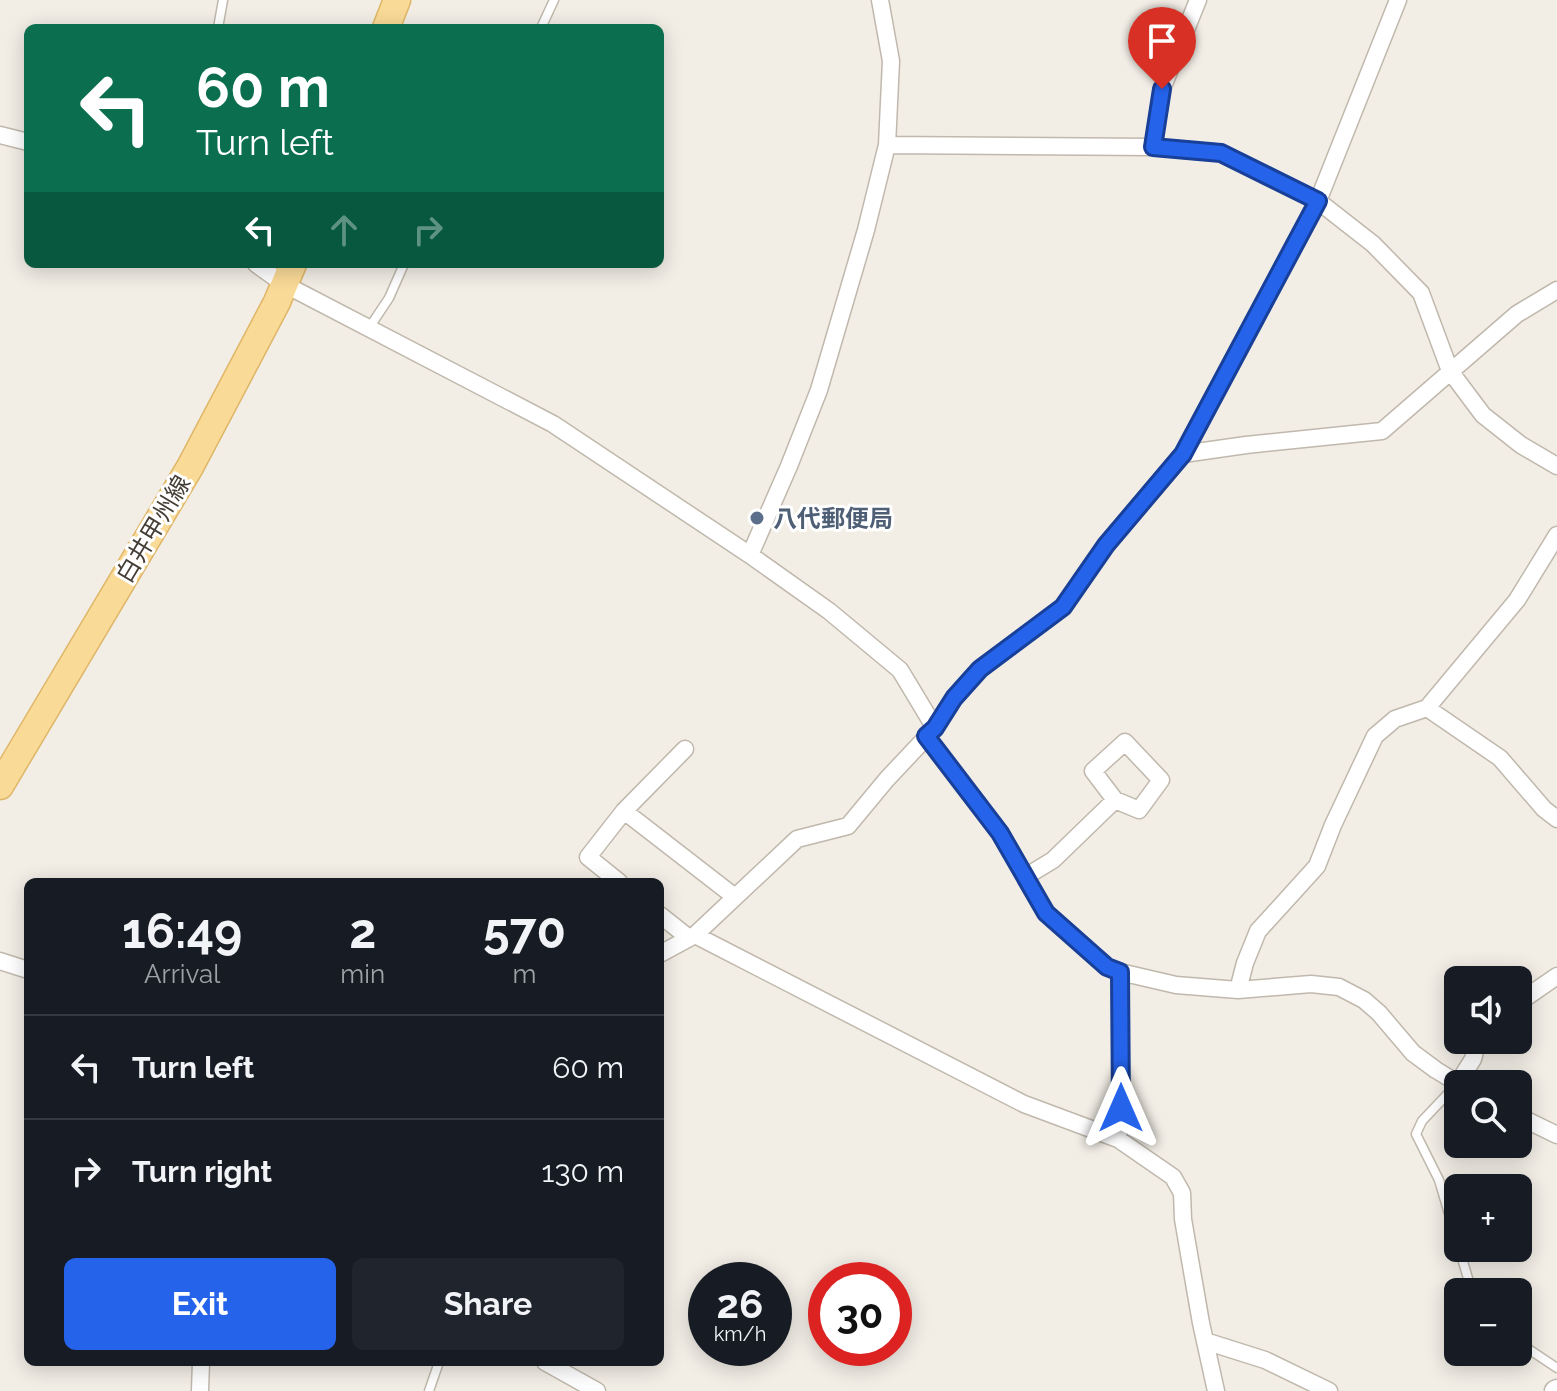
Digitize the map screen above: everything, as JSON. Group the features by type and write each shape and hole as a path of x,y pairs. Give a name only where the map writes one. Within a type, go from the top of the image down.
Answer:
{"main road":[{"path":"388,24 397,0"},
{"name":"白井甲州線","path":"0,786 190,467 277,302 288,274"}],"street":[{"path":"750,555 819,390 866,230 887,145 891,61 880,0"},
{"path":"1153,147 1162,89 1198,0"},
{"path":"664,952 692,936 797,839 848,826 980,669 1063,607 1106,545 1183,454 1318,201 1398,0"},
{"path":"0,135 24,141"},
{"path":"887,145 1153,147 1221,153 1318,201 1373,244 1421,293 1450,371 1483,415 1521,445 1557,466"},
{"path":"269,268 288,274 369,328 553,424 829,611 900,670 930,732 1000,833 1046,913 1107,967 1176,985 1238,990 1311,984 1339,987 1364,1000 1413,1053 1444,1075"},
{"path":"1183,454 1382,431 1517,314 1557,290"},
{"path":"1238,990 1258,931 1317,866 1375,736 1395,719 1427,708 1517,600 1557,535"},
{"path":"1427,708 1500,758 1544,809 1557,819"},
{"path":"614,878 588,857 624,811 685,749"},
{"path":"1025,877 1053,860 1115,800"},
{"path":"624,811 735,897"},
{"path":"664,918 692,936 1024,1104 1118,1139 1173,1177 1182,1193 1183,1219 1216,1391"},
{"path":"0,961 24,969"},
{"path":"1118,1139 1121,1108 1120,972"},
{"path":"1532,993 1557,976"},
{"path":"1532,1124 1557,1135"},
{"path":"1205,1341 1265,1360 1329,1391"},
{"path":"200,1391 201,1366"},
{"path":"552,1366 593,1390"}],"lane":[{"path":"219,24 223,0"},
{"path":"543,24 554,0"},
{"path":"369,328 389,298 402,268"},
{"path":"1444,1099 1422,1121 1416,1134 1439,1180 1444,1197"},
{"path":"1532,1351 1557,1368"},
{"path":"429,1391 438,1366"}],"place":[{"name":"八代郵便局","path":"757,518"}],"route":[{"path":"1121,1108 1120,972 1107,967 1046,913 1000,833 926,736 980,669 1063,607 1106,545 1183,454 1318,201 1221,153 1153,147 1162,89"}]}
